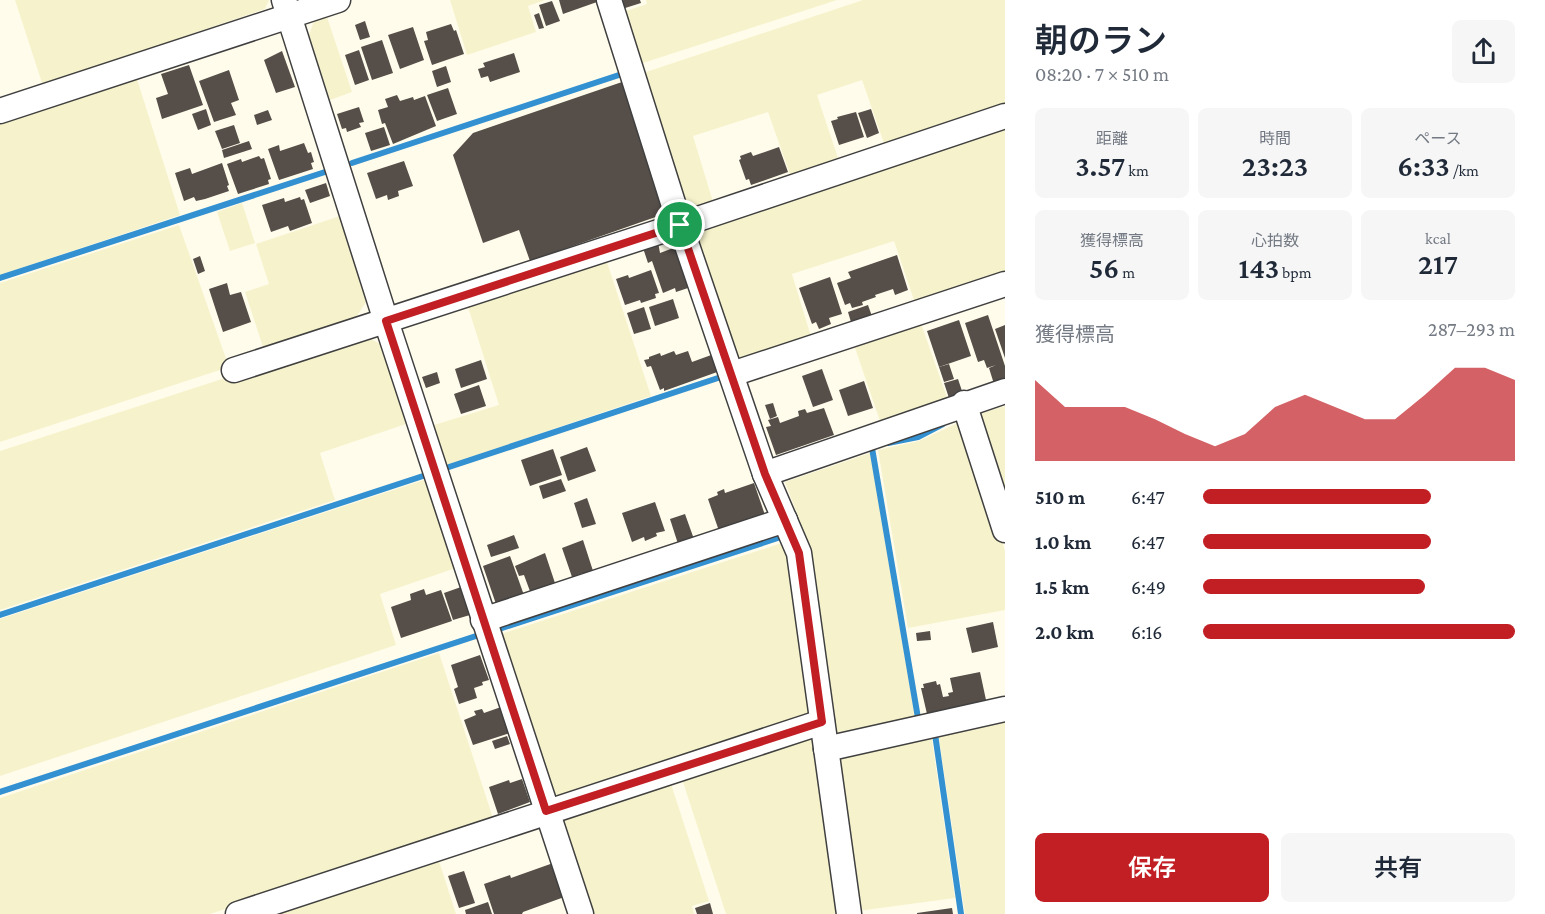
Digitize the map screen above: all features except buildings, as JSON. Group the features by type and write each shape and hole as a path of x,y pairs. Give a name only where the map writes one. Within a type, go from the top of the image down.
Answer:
{"street":[{"path":"0,111 287,8 338,0"},
{"path":"609,0 680,225 765,474 799,553 849,914"},
{"path":"287,8 386,321 580,914"},
{"path":"234,370 680,225 1005,116"},
{"path":"732,374 1005,284"},
{"path":"765,474 964,403 1005,391"},
{"path":"964,403 1005,530"},
{"path":"483,620 785,520"},
{"path":"826,749 1005,709"},
{"path":"238,914 822,722"}],"shaded area":[{"path":"15,0 269,0 265,9 191,34 191,39 43,86"},
{"path":"450,0 545,0 528,6 536,32 467,55"},
{"path":"646,0 837,0 637,65 620,13 647,4"},
{"path":"863,0 1005,0 1005,110 886,149 862,80 817,95 840,164 792,180 768,112 693,136 714,205 686,210 640,74"},
{"path":"327,17 352,92 330,100 309,35 314,21"},
{"path":"136,76 180,215 0,275 0,121"},
{"path":"1005,124 1005,280 917,309 894,241 792,274 813,343 748,364 733,358 691,226"},
{"path":"242,203 255,243 230,251 217,212"},
{"path":"340,216 368,299 355,319 265,353 245,292 269,284 256,244"},
{"path":"179,225 229,367 0,442 0,283"},
{"path":"605,256 651,396 447,465 434,425 499,405 467,304"},
{"path":"919,318 948,400 882,427 852,339"},
{"path":"361,334 384,346 409,423 320,453 335,500 0,610 0,451"},
{"path":"1005,406 1005,497 978,414"},
{"path":"964,420 1005,551 1005,610 908,628 878,450 919,441"},
{"path":"870,453 916,723 839,736 831,730 806,537 785,482"},
{"path":"427,479 456,568 380,594 396,645 0,776 0,619"},
{"path":"788,541 814,708 806,718 703,748 700,756 560,801 553,797 498,635"},
{"path":"439,653 494,821 210,914 0,914 0,798"},
{"path":"1005,719 1005,914 965,914 938,732"},
{"path":"931,734 955,898 858,911 837,759"},
{"path":"807,737 819,743 843,914 726,914 682,779"},
{"path":"671,784 709,901 692,906 694,914 589,914 559,825 565,819"},
{"path":"439,861 456,914 271,914"}],"waterway":[{"path":"352,163 625,73"},
{"path":"0,278 325,172"},
{"path":"449,467 724,376"},
{"path":"888,443 918,437 943,424"},
{"path":"872,448 918,718"},
{"path":"0,615 423,476"},
{"path":"499,629 784,536"},
{"path":"0,792 479,635"},
{"path":"935,734 961,914"}],"route":[{"path":"680,225 765,474 799,553 822,722 546,811 386,321 680,225"}]}
